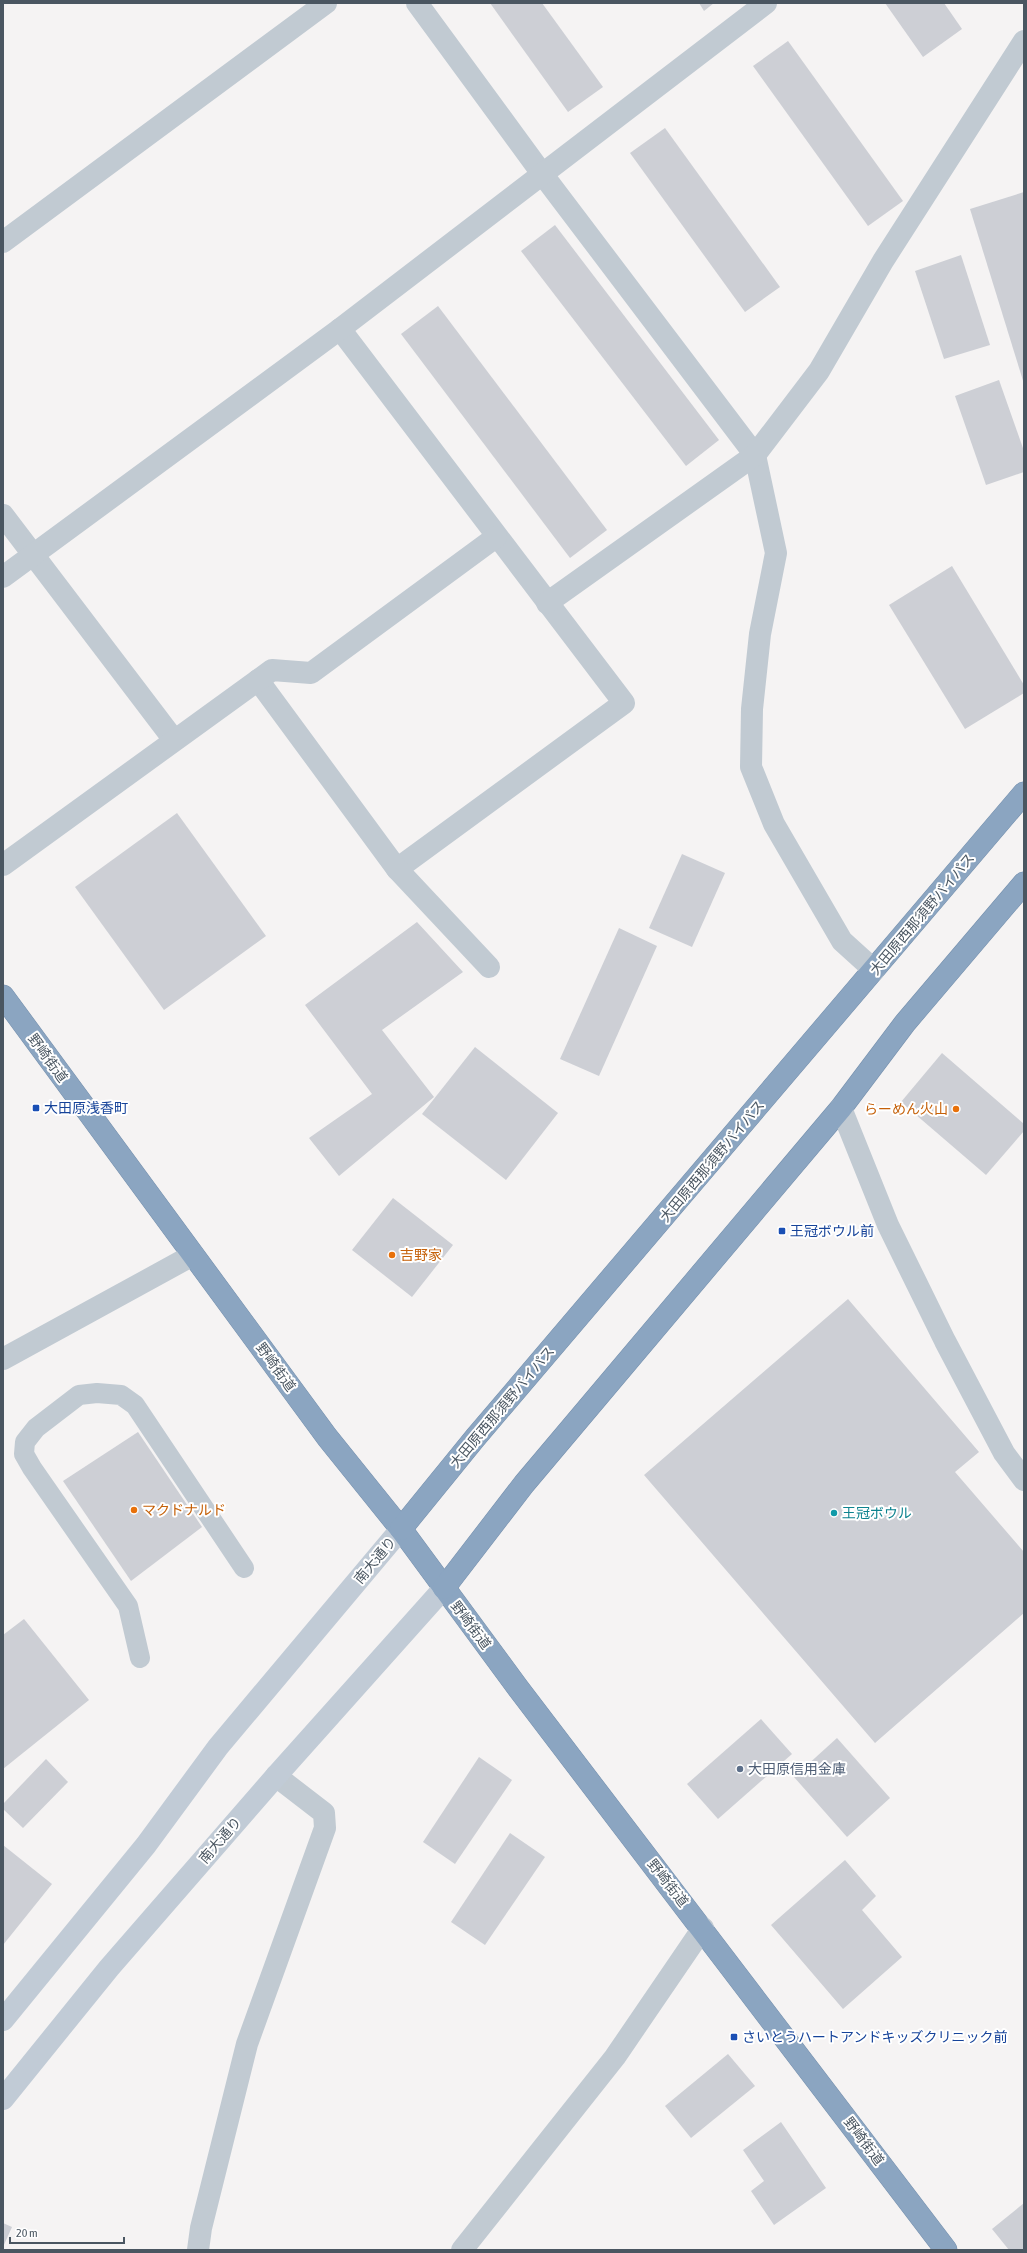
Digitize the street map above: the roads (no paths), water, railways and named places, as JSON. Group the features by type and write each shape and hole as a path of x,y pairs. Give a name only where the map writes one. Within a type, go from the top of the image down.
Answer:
{"highway":[{"name":"大田原西那須野バイパス","path":"401,1529 475,1438 1024,793"},
{"path":"444,1588 524,1484 841,1108 905,1023 1024,884"},
{"name":"野崎街道","path":"3,996 327,1437 401,1529 444,1588 946,2250"}],"street":[{"path":"3,242 326,3"},
{"path":"417,3 543,175 755,455 776,553 758,657 752,709 751,767 774,824 842,941 874,970"},
{"path":"3,577 340,329 766,3"},
{"path":"547,603 755,455 819,371 883,260 1024,40"},
{"path":"340,329 496,537 624,703 397,869"},
{"path":"3,515 174,740"},
{"path":"3,865 272,670 311,673 496,537"},
{"path":"258,680 397,869 489,967"},
{"path":"841,1108 888,1226 945,1341 1004,1453 1024,1480"},
{"path":"3,1359 193,1255"},
{"name":"南大通り","path":"3,2020 146,1845 218,1747 401,1529"},
{"name":"南大通り","path":"3,2099 109,1968 276,1776 444,1588"},
{"path":"198,2250 201,2228 246,2044 325,1828 324,1813 276,1776"},
{"path":"462,2250 615,2057 703,1928"}],"lane":[{"path":"140,1658 128,1606 32,1468 24,1454 25,1442 36,1428 79,1395 97,1393 121,1395 134,1405 244,1568"}],"place":[{"name":"大田原浅香町","path":"36,1108"},
{"name":"らーめん火山","path":"956,1109"},
{"name":"王冠ボウル前","path":"782,1231"},
{"name":"吉野家","path":"392,1255"},
{"name":"マクドナルド","path":"134,1510"},
{"name":"王冠ボウル","path":"834,1513"},
{"name":"大田原信用金庫","path":"740,1769"},
{"name":"さいとうハートアンドキッズクリニック前","path":"734,2037"}]}
